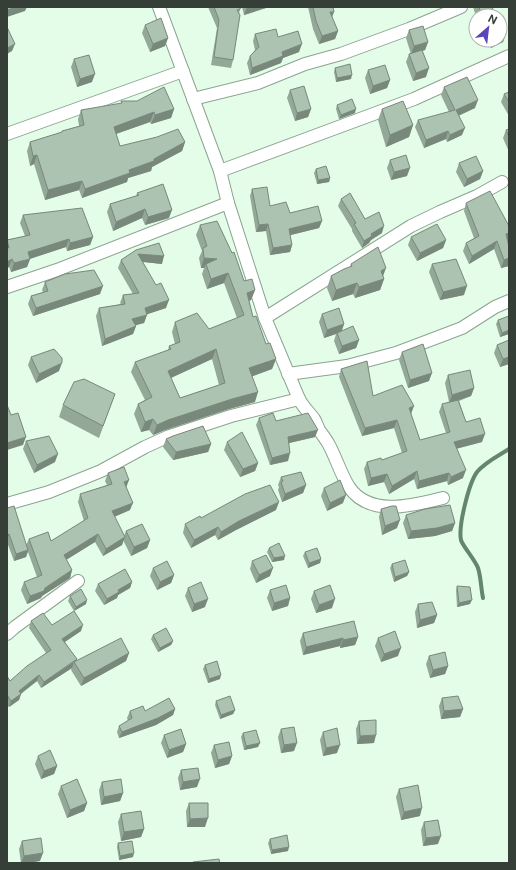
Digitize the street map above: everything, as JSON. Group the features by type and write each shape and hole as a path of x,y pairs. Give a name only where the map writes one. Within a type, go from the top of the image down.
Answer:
{"street":[{"path":"159,7 220,171 228,204 265,318 299,399 304,409 314,420 328,444 337,466 356,496 376,506 416,505 444,498"},
{"path":"193,99 258,83 305,64 341,54 409,29 461,7"},
{"path":"220,171 414,99 509,56"},
{"path":"7,134 184,71"},
{"path":"265,318 411,226 477,196 502,182"},
{"path":"7,287 57,270 228,204"},
{"path":"288,374 347,366 396,353 462,328 495,307 509,301"},
{"path":"7,504 49,492 101,471 167,437 232,416 299,399"},
{"path":"7,634 78,581"}],"building":[{"path":"7,7 16,7 7,10"},
{"path":"214,7 241,7 237,10 240,15 233,60 214,57 219,20"},
{"path":"313,7 333,7 334,12 330,12 338,31 322,36 316,21"},
{"path":"479,7 492,8 479,8"},
{"path":"161,18 168,38 153,44 145,25"},
{"path":"423,26 428,42 414,46 409,30"},
{"path":"7,27 15,44 7,48"},
{"path":"276,29 278,37 298,31 302,44 282,52 283,56 252,68 250,56 259,47 255,34"},
{"path":"422,50 429,68 416,73 409,54"},
{"path":"89,55 95,74 80,79 74,59"},
{"path":"350,64 352,75 337,78 335,68"},
{"path":"385,65 390,80 373,86 368,70"},
{"path":"467,77 478,100 456,110 465,128 450,135 448,131 426,140 418,120 455,110 444,87"},
{"path":"304,86 311,109 297,113 290,90"},
{"path":"164,87 174,109 155,115 154,112 114,127 120,146 157,137 178,129 185,142 154,159 154,161 129,170 130,173 85,189 82,181 48,190 37,155 33,156 30,142 84,125 81,110 122,103 121,101 137,101"},
{"path":"509,92 509,102 504,94"},
{"path":"352,99 356,109 341,115 337,105"},
{"path":"403,101 413,125 390,135 382,109"},
{"path":"509,129 509,137 506,130"},
{"path":"406,155 410,168 394,172 390,160"},
{"path":"476,156 483,171 467,179 459,163"},
{"path":"326,166 330,178 318,180 316,169"},
{"path":"163,184 172,210 148,217 145,209 116,222 110,204 139,195 137,193"},
{"path":"267,187 270,206 286,202 290,213 318,206 322,221 289,229 292,245 273,248 268,224 259,225 252,189"},
{"path":"490,191 509,226 509,233 506,234 509,247 509,258 504,260 497,241 472,256 466,243 479,236 466,203"},
{"path":"350,193 365,219 379,212 384,226 371,234 372,236 364,241 354,224 356,223 341,199"},
{"path":"82,208 93,237 70,243 69,239 28,252 30,259 14,263 12,259 7,262 7,247 9,248 7,240 30,235 23,215"},
{"path":"217,221 232,253 234,252 244,281 252,279 255,290 247,293 253,317 256,316 266,344 270,343 276,359 249,368 258,392 232,399 157,425 153,419 145,422 138,404 152,397 135,362 171,349 169,346 180,342 175,322 197,313 209,329 244,315 228,273 211,279 206,264 217,259 204,258 203,248 207,246 200,225","holes":["216,349 225,383 180,398 168,371"]},
{"path":"437,224 446,240 420,253 411,237"},
{"path":"159,243 164,256 138,254 156,285 161,283 169,300 145,308 147,315 132,319 136,326 105,339 99,308 125,304 123,295 139,293 121,260 136,250"},
{"path":"378,247 386,268 381,271 384,279 359,287 357,283 336,290 331,276 352,266 351,264"},
{"path":"456,259 467,286 443,292 432,264"},
{"path":"94,270 103,286 36,308 31,296 48,291 45,282 65,274"},
{"path":"339,308 344,324 327,330 322,314"},
{"path":"509,316 509,330 502,333 498,320"},
{"path":"353,326 359,340 342,346 337,333"},
{"path":"509,340 509,357 503,359 497,345"},
{"path":"423,344 432,373 410,380 402,352"},
{"path":"54,349 62,358 62,363 39,374 31,357"},
{"path":"367,361 373,396 402,385 414,406 409,408 420,440 450,432 442,404 458,400 466,422 480,418 485,434 454,442 466,470 451,477 449,473 419,481 417,471 392,486 387,474 371,478 367,462 381,458 382,460 407,451 397,420 365,428 341,369"},
{"path":"470,370 474,388 452,395 448,375"},
{"path":"84,379 115,394 103,426 63,405 74,382"},
{"path":"7,405 11,415 18,413 26,437 7,443"},
{"path":"273,413 276,421 308,413 318,430 288,437 290,453 272,458 259,418"},
{"path":"203,426 211,444 176,452 166,439 173,436"},
{"path":"242,432 258,463 243,469 227,442"},
{"path":"49,436 58,454 37,465 26,441"},
{"path":"124,467 129,480 124,482 133,503 112,511 125,537 106,549 98,534 64,555 72,570 45,588 44,591 30,596 24,582 42,575 29,539 48,532 51,541 88,518 80,494 112,484 108,473"},
{"path":"301,472 306,485 285,494 281,477"},
{"path":"340,480 346,495 330,503 324,488"},
{"path":"270,485 279,502 239,521 221,532 218,527 194,540 185,524 200,516 201,518 245,494"},
{"path":"450,505 455,523 437,528 411,531 406,515 425,509"},
{"path":"14,506 28,550 16,554 9,534 7,535 7,508"},
{"path":"396,506 400,520 385,526 381,509"},
{"path":"142,524 150,540 134,547 126,531"},
{"path":"279,543 285,556 274,558 269,548"},
{"path":"317,548 321,559 309,563 305,552"},
{"path":"266,555 273,568 259,575 252,561"},
{"path":"405,560 409,572 395,577 392,564"},
{"path":"167,561 174,575 160,582 153,568"},
{"path":"125,569 132,582 118,590 119,592 107,599 98,584"},
{"path":"201,582 208,599 194,604 188,588"},
{"path":"286,585 290,598 274,603 270,590"},
{"path":"330,585 335,599 319,605 314,591"},
{"path":"457,586 470,587 472,600 459,603"},
{"path":"81,589 87,600 76,607 70,596"},
{"path":"432,602 437,615 420,620 418,604"},
{"path":"74,611 83,625 62,639 77,659 44,682 39,675 19,691 21,694 11,701 7,695 7,676 10,681 27,666 51,650 31,621 43,613 52,625"},
{"path":"354,621 358,637 343,640 343,638 306,647 303,633"},
{"path":"166,628 173,641 160,648 153,635"},
{"path":"395,631 401,648 384,654 378,638"},
{"path":"121,638 129,653 84,678 74,662"},
{"path":"445,652 448,666 433,670 429,656"},
{"path":"217,661 221,675 209,679 205,665"},
{"path":"230,696 235,710 221,715 216,701"},
{"path":"458,696 463,709 444,711 442,698"},
{"path":"169,698 175,709 158,718 122,732 119,726 132,718 130,711 143,706 145,711"},
{"path":"376,720 376,735 360,736 359,721"},
{"path":"294,727 297,743 284,745 281,729"},
{"path":"337,728 340,745 326,748 323,732"},
{"path":"181,729 186,744 169,750 164,735"},
{"path":"256,730 260,743 246,746 243,733"},
{"path":"229,742 232,756 218,760 214,745"},
{"path":"50,750 57,766 44,771 38,756"},
{"path":"198,768 200,779 183,782 181,770"},
{"path":"77,779 87,803 70,810 61,786"},
{"path":"121,779 123,793 104,797 102,782"},
{"path":"418,785 422,808 404,812 399,789"},
{"path":"189,803 208,803 208,818 190,819"},
{"path":"141,811 144,829 124,832 121,814"},
{"path":"438,820 441,836 426,838 424,822"},
{"path":"287,835 289,847 272,850 270,839"},
{"path":"41,838 43,853 24,856 22,841"},
{"path":"132,841 134,853 120,856 118,843"},
{"path":"219,859 220,863 193,863 193,862"}],"waterway":[{"path":"483,598 478,568 461,540 461,525 471,485 477,472 488,462 509,449"}]}
